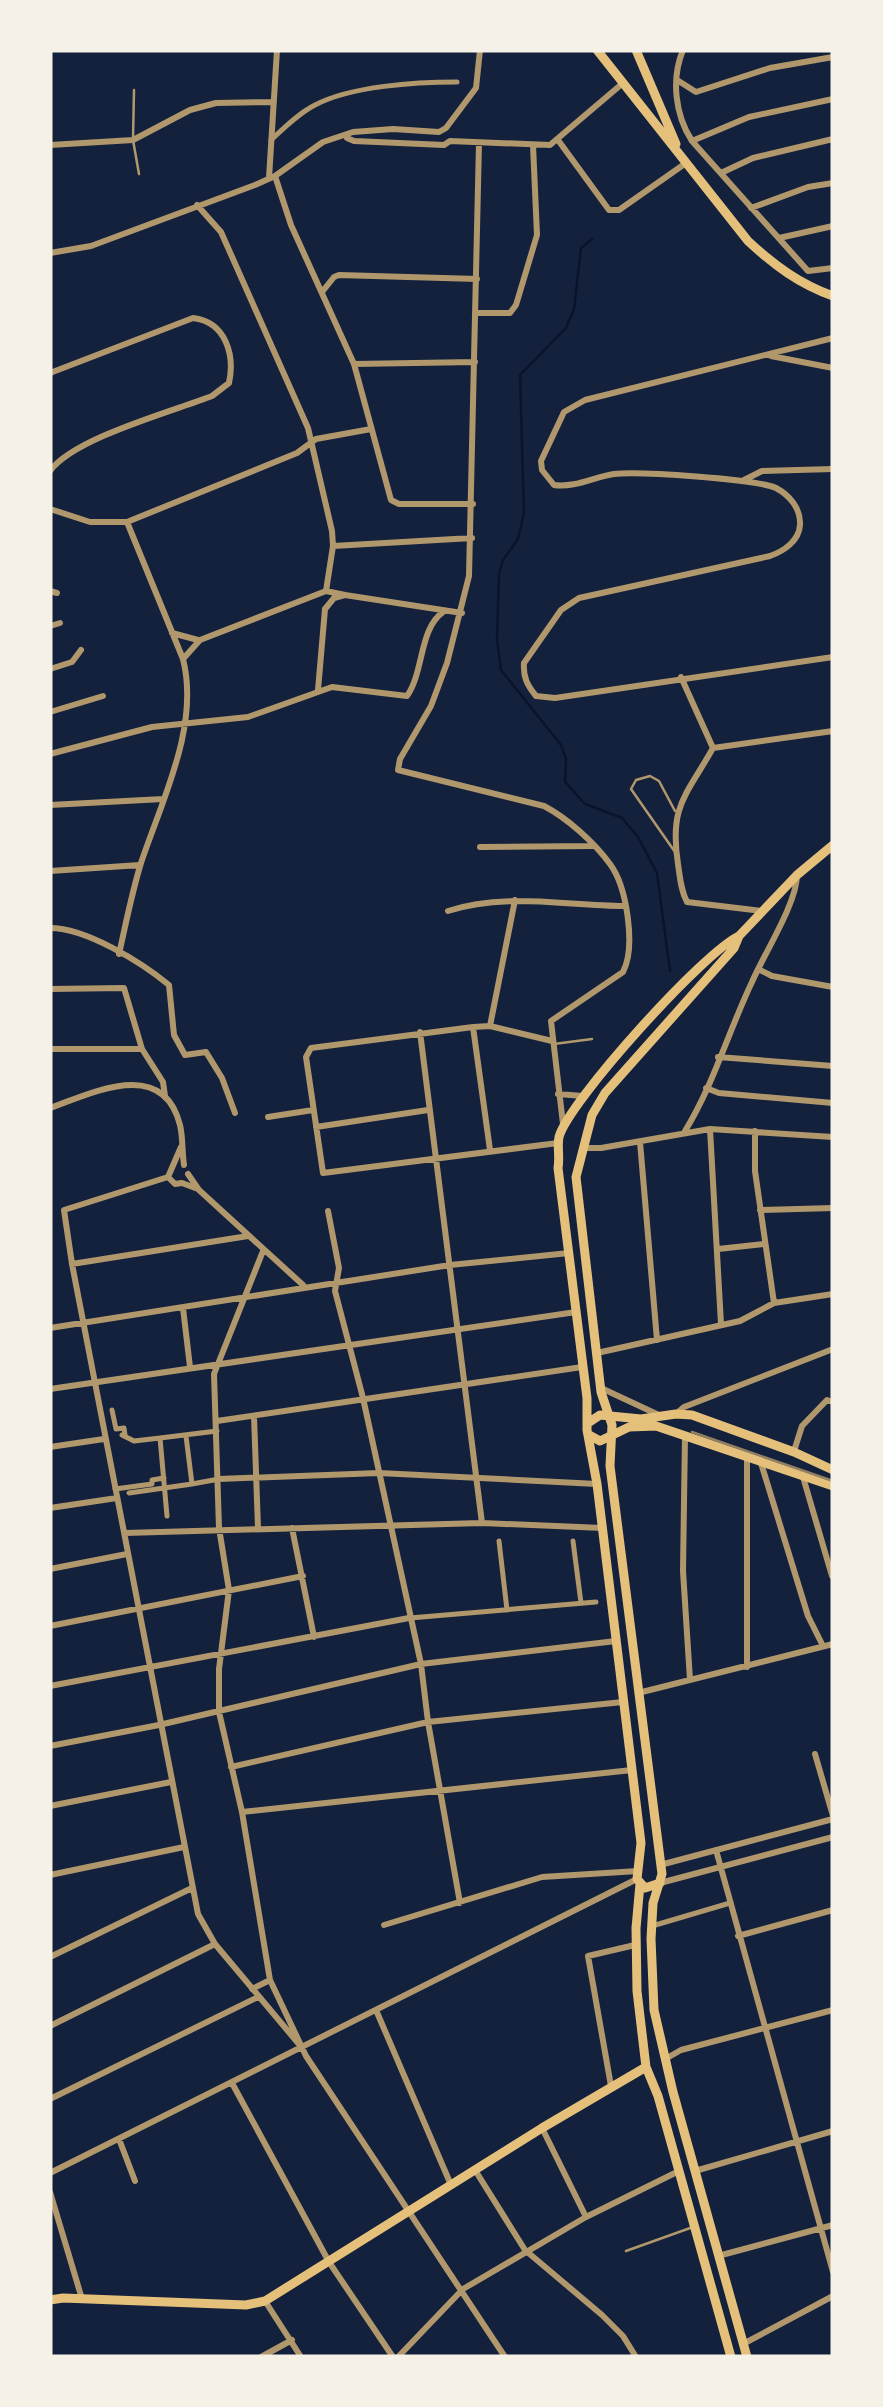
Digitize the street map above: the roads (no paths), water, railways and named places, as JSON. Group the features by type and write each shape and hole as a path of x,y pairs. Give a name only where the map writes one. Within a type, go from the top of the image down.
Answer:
{"main road":[{"path":"597,50 748,241 802,284 833,296"},
{"path":"636,50 685,162"},
{"path":"625,83 638,89 647,79"},
{"path":"731,2357 647,2066 636,1991 641,1842 558,1168 564,1130 584,1096 711,954 739,936 797,875 830,847"},
{"path":"739,936 734,948 605,1093 592,1115 576,1177 601,1388 612,1425 610,1466 660,1883 653,1904 654,2010 747,2357"},
{"path":"564,1130 576,1128 586,1136"},
{"path":"560,1146 567,1154 583,1150"},
{"path":"676,1414 673,1419 680,1433"},
{"path":"588,1423 596,1416 692,1416 833,1470"},
{"path":"589,1435 600,1441 641,1426 680,1433 833,1486"},
{"path":"639,1876 646,1864 658,1866"},
{"path":"639,1876 651,1888 660,1883"},
{"path":"50,2300 246,2305 265,2301 647,2066 657,2052 666,2060"},
{"path":"647,2066 662,2074 666,2060"}],"street":[{"path":"277,50 272,177 354,364 394,503 472,504"},
{"path":"50,253 91,246 272,177 323,142 354,132 438,132 446,128 476,88 480,50"},
{"path":"685,51 677,80 680,120 692,142 808,271 833,268"},
{"path":"677,80 696,92 770,68 833,56"},
{"path":"271,140 313,106 335,97 457,82"},
{"path":"346,137 388,143 550,145 625,83"},
{"path":"692,142 749,118 833,99"},
{"path":"50,146 133,140 190,110 216,103 274,102"},
{"path":"446,128 450,141"},
{"path":"388,130 388,143"},
{"path":"408,131 412,136 409,143"},
{"path":"721,173 753,158 833,139"},
{"path":"558,140 608,210 619,210 685,162"},
{"path":"479,143 472,538 462,613 431,706 400,759 398,770 544,806 593,846 617,876 630,933 623,972 551,1021 564,1130"},
{"path":"478,312 510,313 516,305 537,235 533,145"},
{"path":"751,208 792,192 833,183"},
{"path":"197,206 221,232 312,441 333,546 326,591"},
{"path":"779,238 833,226"},
{"path":"322,292 334,276 478,278"},
{"path":"50,373 193,318 206,320 220,331 230,351 232,368 229,384 212,396 81,446 56,463 50,472"},
{"path":"833,338 573,405 556,423 541,461 547,479 554,485 565,487 616,474 743,480 772,486 790,497 800,524 795,540 784,551 580,598 562,610 524,662 523,673 536,696 555,698 833,656"},
{"path":"764,355 833,368"},
{"path":"354,364 476,362"},
{"path":"50,509 90,522 127,522 294,454 312,441 371,429"},
{"path":"294,454 316,464"},
{"path":"743,480 762,470 833,469"},
{"path":"119,954 140,866 170,783 189,683 183,659 127,522"},
{"path":"333,546 472,538"},
{"path":"183,659 200,640 326,591 462,613"},
{"path":"318,690 324,608 334,598 345,596"},
{"path":"304,600 324,608"},
{"path":"420,608 430,627"},
{"path":"50,754 184,722 248,718 332,687 407,696 420,669 430,627 442,612"},
{"path":"50,626 60,623"},
{"path":"172,634 200,640"},
{"path":"50,668 72,662 81,650"},
{"path":"681,678 713,748"},
{"path":"50,712 104,696"},
{"path":"713,748 833,731"},
{"path":"713,748 676,812 676,854 682,891 688,902 736,909 766,907 779,923"},
{"path":"50,805 163,799"},
{"path":"480,847 593,846"},
{"path":"50,871 140,866"},
{"path":"685,1132 797,886 797,875"},
{"path":"448,911 474,903 516,900 624,906"},
{"path":"490,1026 516,900"},
{"path":"736,909 747,928"},
{"path":"50,928 86,935 169,985 178,1046 184,1055 206,1052 222,1078 235,1113"},
{"path":"758,969 772,976 833,987"},
{"path":"50,989 124,988 142,1049 163,1082 165,1096 181,1128 179,1164 199,1190 304,1286"},
{"path":"552,1043 490,1026 420,1032 307,1050 323,1173 436,1156 560,1146"},
{"path":"473,1027 490,1150"},
{"path":"420,1032 482,1523"},
{"path":"50,1049 142,1049"},
{"path":"718,1057 833,1066"},
{"path":"50,1108 112,1086 137,1084 165,1096"},
{"path":"705,1088 833,1103"},
{"path":"558,1094 584,1096"},
{"path":"268,1117 314,1110"},
{"path":"316,1127 429,1110"},
{"path":"710,1129 721,1324"},
{"path":"583,1150 710,1129 833,1137"},
{"path":"755,1132 754,1172 774,1303"},
{"path":"640,1142 657,1340"},
{"path":"168,1177 170,1168 179,1164"},
{"path":"168,1177 176,1184 188,1174"},
{"path":"168,1177 64,1210 104,1439 198,1914 215,1944 302,2048 505,2357"},
{"path":"182,1182 199,1190"},
{"path":"760,1210 833,1208"},
{"path":"328,1211 338,1268 336,1284 421,1664 460,1903"},
{"path":"72,1264 248,1236"},
{"path":"718,1249 764,1244"},
{"path":"263,1251 214,1374 219,1528 229,1590 219,1712 242,1812 270,1980 302,2048"},
{"path":"50,1328 304,1286 569,1252"},
{"path":"597,1353 740,1322 774,1303 833,1294"},
{"path":"183,1308 190,1368"},
{"path":"50,1389 576,1312"},
{"path":"676,1414 684,1407 833,1349"},
{"path":"217,1421 582,1367"},
{"path":"601,1388 662,1416"},
{"path":"794,1452 802,1426 826,1400 833,1402"},
{"path":"112,1410 116,1429 124,1428 124,1435 134,1441 217,1431"},
{"path":"254,1416 258,1528"},
{"path":"680,1433 690,1680"},
{"path":"186,1434 192,1484"},
{"path":"160,1438 167,1516"},
{"path":"50,1447 104,1439"},
{"path":"747,1458 747,1666"},
{"path":"762,1463 808,1616 823,1646"},
{"path":"129,1493 218,1478 379,1473 597,1484"},
{"path":"803,1476 832,1576"},
{"path":"50,1508 116,1494 164,1478"},
{"path":"124,1533 482,1523 602,1528"},
{"path":"292,1528 314,1637"},
{"path":"500,1540 507,1610"},
{"path":"572,1541 582,1603"},
{"path":"50,1569 128,1554"},
{"path":"50,1626 303,1576"},
{"path":"50,1686 409,1618 596,1602"},
{"path":"50,1746 219,1712 421,1664 616,1641"},
{"path":"638,1693 833,1644"},
{"path":"232,1767 428,1722 624,1702"},
{"path":"658,1866 833,1818 815,1754"},
{"path":"242,1812 632,1770"},
{"path":"50,1806 170,1782"},
{"path":"660,1883 833,1837"},
{"path":"50,1875 184,1847"},
{"path":"716,1850 833,2272"},
{"path":"384,1925 542,1877 639,1876"},
{"path":"50,2172 639,1876"},
{"path":"50,1957 192,1888"},
{"path":"652,1926 730,1902"},
{"path":"738,1936 833,1910"},
{"path":"50,2026 215,1944"},
{"path":"610,2086 588,1956 636,1946"},
{"path":"252,1989 270,1980"},
{"path":"50,2099 258,1997"},
{"path":"376,2010 451,2185"},
{"path":"666,2060 681,2050 833,2010"},
{"path":"232,2083 328,2262 396,2357 463,2289 525,2250 679,2172"},
{"path":"542,2128 586,2217"},
{"path":"695,2171 833,2131"},
{"path":"119,2138 135,2182"},
{"path":"475,2170 525,2250 623,2336 636,2357"},
{"path":"50,2192 82,2299"},
{"path":"718,2256 833,2225"},
{"path":"743,2344 833,2296"},
{"path":"265,2301 301,2357"},
{"path":"261,2357 292,2340"}],"lane":[{"path":"134,90 133,140 139,174"},
{"path":"676,812 660,780 650,776 636,780 631,789 636,800 676,854"},
{"path":"552,1043 592,1039"},
{"path":"626,2251 694,2227"}],"waterway":[{"path":"592,239 581,248 574,309 566,328 520,375 524,513 518,539 499,573 497,640 501,670 561,745 566,759 565,782 585,804 622,818 638,837 657,873 670,971"}],"tram line":[{"path":"692,1432 833,1481"}]}
